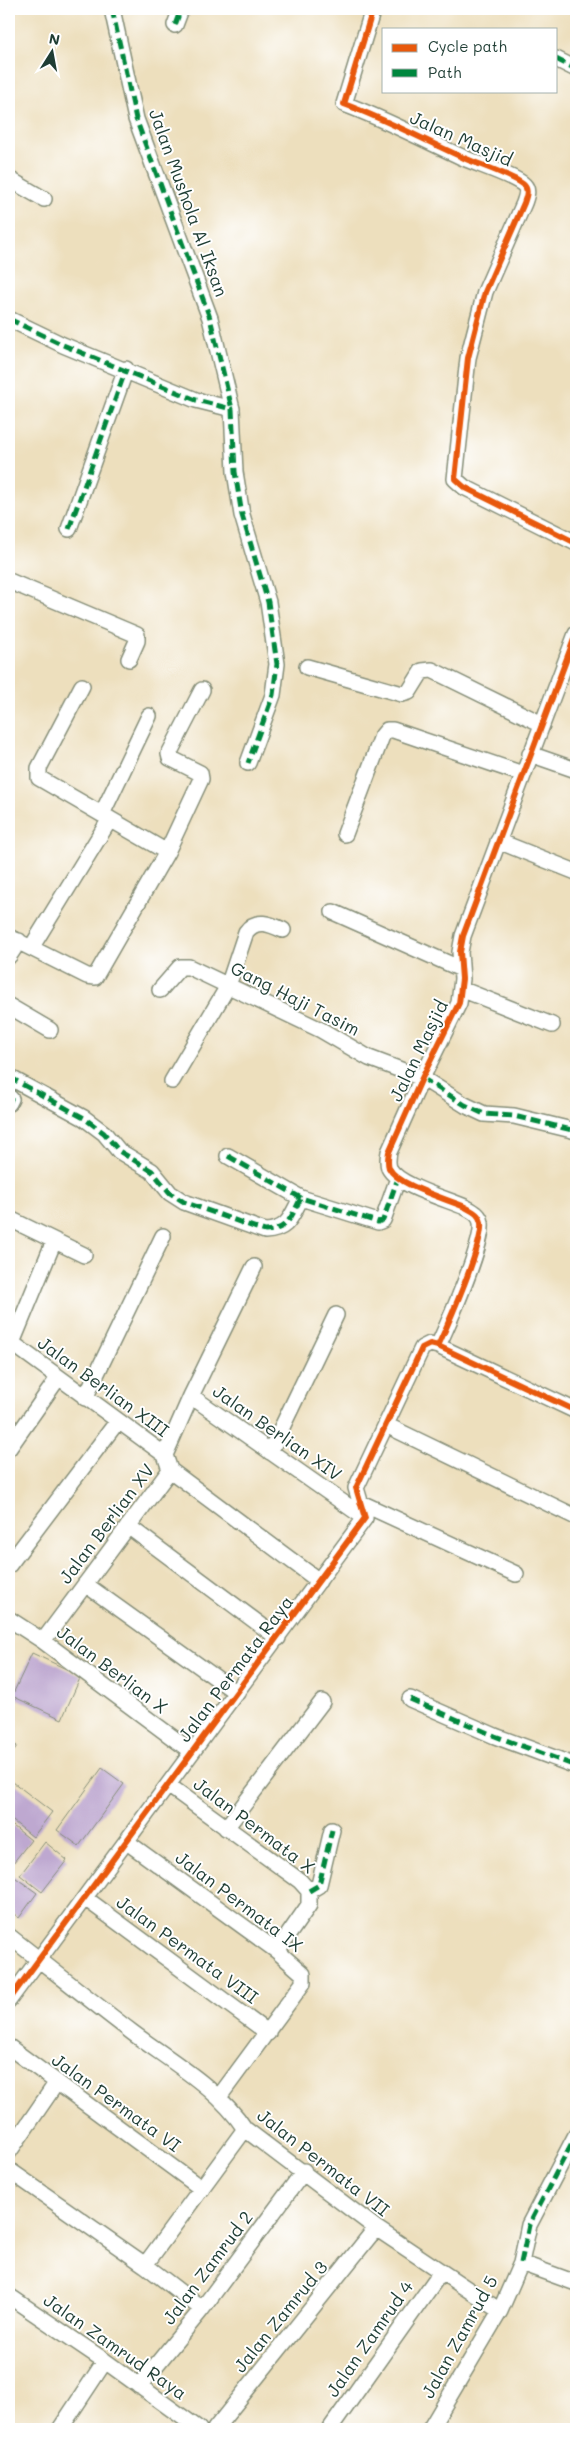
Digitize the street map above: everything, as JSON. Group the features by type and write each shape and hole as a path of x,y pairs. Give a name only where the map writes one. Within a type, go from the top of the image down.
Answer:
{"street":[{"name":"Jalan Mushola Al Iksan","path":"112,9 136,119 210,318 232,409 235,472 242,515 268,602 277,664 273,695 248,763"},
{"path":"175,25 181,9"},
{"name":"Jalan Masjid","path":"374,9 344,104 377,116 463,158 524,184 526,189 524,203 486,292 468,358 455,479 464,487 576,543"},
{"path":"558,60 576,69"},
{"path":"9,179 44,199"},
{"path":"9,320 196,400 232,409"},
{"path":"69,529 126,370"},
{"path":"9,581 137,636 130,659"},
{"name":"Jalan Masjid","path":"398,1178 390,1169 388,1161 389,1152 422,1078 459,1003 462,969 461,944 522,774 576,634"},
{"path":"307,666 402,694 409,692 422,671 432,670 542,724"},
{"path":"82,686 38,773 39,778 167,852"},
{"path":"20,942 86,976 95,977 167,852 201,779 200,773 170,758 169,754 202,690"},
{"path":"9,956 106,816 149,716"},
{"path":"345,834 382,736 387,730 393,730 522,774"},
{"path":"530,754 576,770"},
{"path":"498,840 576,872"},
{"path":"333,912 462,969"},
{"path":"172,1081 228,986 246,932 250,927 264,923 284,930"},
{"name":"Gang Haji Tasim","path":"160,990 180,967 186,966 321,1030 369,1058 422,1078 465,1106 484,1114 520,1117 576,1132"},
{"path":"461,988 552,1025"},
{"path":"9,1006 50,1030"},
{"path":"9,1077 84,1118 104,1134 120,1151 152,1171 170,1193 184,1202 265,1231 278,1230 286,1224 301,1198"},
{"path":"9,1097 11,1099 9,1104"},
{"path":"228,1156 301,1198 378,1222 386,1217 398,1178 476,1213 481,1222 479,1237 472,1260 438,1346"},
{"path":"10,1219 84,1255"},
{"path":"85,1398 163,1236"},
{"name":"Jalan Berlian XIII","path":"54,1241 12,1343 117,1422 165,1455"},
{"name":"Jalan Berlian XV","path":"43,1641 170,1470 165,1455 191,1396 254,1268"},
{"path":"270,1452 336,1315"},
{"path":"365,1518 356,1488 422,1348 430,1344 438,1346 576,1411"},
{"path":"9,1448 58,1378"},
{"name":"Jalan Berlian XIV","path":"191,1396 365,1518"},
{"path":"9,1565 117,1422"},
{"path":"386,1425 576,1517"},
{"path":"170,1470 319,1582"},
{"path":"359,1502 516,1574"},
{"name":"Jalan Permata Raya","path":"9,2000 365,1518"},
{"path":"128,1526 278,1638"},
{"path":"85,1584 237,1693"},
{"name":"Jalan Berlian X","path":"9,1619 43,1641 192,1752"},
{"path":"410,1699 495,1736 576,1766"},
{"path":"226,1828 322,1702"},
{"name":"Jalan Permata X","path":"168,1785 300,1881 309,1891 309,1905 277,1951"},
{"path":"309,1891 319,1885 332,1830"},
{"name":"Jalan Permata IX","path":"127,1842 277,1951 303,1974 305,1979 268,2033 219,2097"},
{"name":"Jalan Permata VIII","path":"84,1898 268,2033"},
{"name":"Jalan Permata VII","path":"9,1936 219,2097 232,2110 245,2129 376,2228 500,2311"},
{"name":"Jalan Permata VI","path":"9,2047 202,2189"},
{"path":"9,2152 56,2082"},
{"path":"145,2265 245,2129"},
{"name":"Jalan Zamrud 5","path":"430,2429 500,2311 521,2263 529,2225 576,2135"},
{"path":"9,2170 145,2265 202,2309"},
{"name":"Jalan Zamrud 2","path":"139,2386 202,2309 304,2172"},
{"name":"Jalan Zamrud 3","path":"215,2429 376,2228"},
{"path":"521,2263 576,2283"},
{"name":"Jalan Zamrud 4","path":"330,2429 441,2272"},
{"name":"Jalan Zamrud Raya","path":"9,2296 105,2361 199,2429"},
{"path":"60,2429 105,2361"}],"building":[{"path":"32,1653 81,1676 62,1719 12,1696"},
{"path":"9,1741 17,1746 9,1757"},
{"path":"102,1768 124,1784 79,1846 57,1830"},
{"path":"9,1779 52,1812 33,1837 9,1818"},
{"path":"9,1823 31,1840 13,1863 9,1860"},
{"path":"45,1842 67,1860 42,1892 20,1875"},
{"path":"9,1873 37,1893 19,1918 9,1910"}],"marked path":[{"path":"112,9 136,119 210,318 232,409"},
{"path":"175,25 181,9"},
{"path":"558,60 576,69"},
{"path":"9,319 63,345 196,400 232,409 235,472 242,515 268,602 277,664 273,695 248,763"},
{"path":"69,529 126,369"},
{"path":"9,1077 84,1118 104,1133 119,1151 152,1171 170,1193 184,1202 265,1231 284,1225 292,1216 301,1198 378,1222 383,1220 398,1178"},
{"path":"422,1078 465,1105 484,1114 514,1116 576,1131"},
{"path":"9,1097 11,1099 9,1103"},
{"path":"228,1156 301,1198"},
{"path":"410,1699 495,1736 576,1766"},
{"path":"309,1891 319,1885 332,1830"},
{"path":"521,2263 529,2225 576,2135"}],"cycle path":[{"path":"373,9 344,104 513,178 524,185 527,194 485,292 468,358 455,479 464,487 576,543"},
{"path":"438,1346 457,1303 477,1248 481,1223 479,1217 465,1207 412,1186 394,1175 389,1168 389,1152 422,1078 459,1003 462,979 460,952 463,936 576,634"},
{"path":"9,2000 365,1518 356,1488 422,1348 430,1344 438,1346 576,1411"}]}
